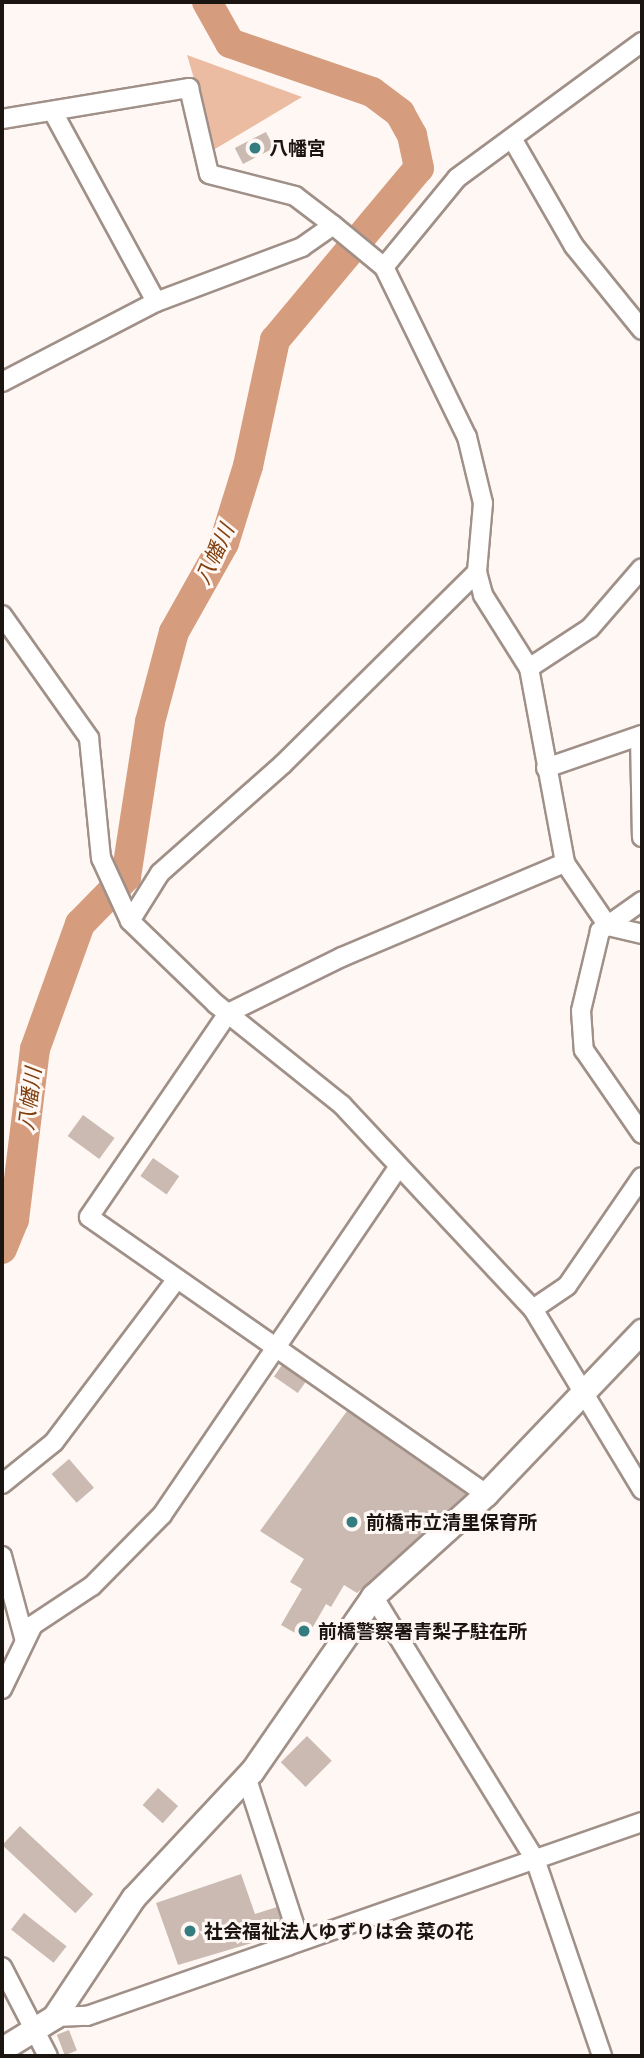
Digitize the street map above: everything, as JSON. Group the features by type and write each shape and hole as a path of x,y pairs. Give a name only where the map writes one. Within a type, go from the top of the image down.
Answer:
{"street":[{"path":"384,267 457,178 513,140 642,42"},
{"path":"2,119 189,88 209,174 295,196 338,229 364,256 384,267 467,437 483,503 477,572 483,596 529,668 565,863 608,926 642,934"},
{"path":"52,111 156,302"},
{"path":"513,140 574,246 642,330"},
{"path":"2,382 156,302 302,247 338,229"},
{"path":"529,668 590,628 642,568"},
{"path":"130,921 160,873 283,764 477,572"},
{"path":"3,619 89,738 101,858 130,921 228,1013 342,1105 397,1169 533,1309 642,1490"},
{"path":"546,768 641,735 642,837"},
{"path":"486,1494 279,1347 89,1217 228,1013 342,957 565,863"},
{"path":"642,901 600,931 589,964 581,1011 584,1050 642,1134"},
{"path":"2,1689 33,1625 92,1586 138,1544 279,1347 397,1169"},
{"path":"533,1309 567,1286 642,1177"},
{"path":"2,1483 54,1442 177,1279"},
{"path":"46,2024 133,1898 246,1776 373,1596 486,1494 642,1331"},
{"path":"2,1556 25,1641"},
{"path":"373,1596 536,1859 602,2056"},
{"path":"246,1776 299,1939"},
{"path":"2,2049 46,2024 87,2017 299,1939 642,1822"},
{"path":"2,1967 46,2024 48,2056"}],"shaded area":[{"path":"187,55 302,97 215,149"}],"building":[{"name":"八幡宮","path":"266,132 274,148 243,164 235,148"},
{"path":"83,1115 115,1138 99,1159 68,1136"},
{"path":"153,1158 179,1176 167,1194 140,1176"},
{"path":"282,1365 306,1382 298,1393 274,1376"},
{"path":"347,1411 466,1494 357,1593 344,1585 331,1607 326,1604 306,1639 281,1625 302,1589 290,1582 304,1559 260,1531"},
{"path":"69,1459 94,1488 77,1503 52,1474"},
{"path":"307,1736 332,1761 306,1787 281,1762"},
{"path":"158,1788 178,1806 163,1823 143,1805"},
{"path":"20,1826 93,1894 75,1913 2,1845"},
{"name":"社会福祉法人ゆずりは会 菜の花","path":"241,1874 255,1914 277,1907 285,1933 178,1965 156,1903"},
{"path":"24,1913 67,1946 54,1963 11,1930"},
{"path":"69,2030 77,2051 65,2055 57,2035"}],"waterway":[{"name":"八幡川","path":"2,1249 14,1220 35,1049 80,924 126,877 150,722 174,632 224,543 248,466 275,340 419,168 412,135 400,113 372,92 230,43 207,2"}],"place":[{"name":"八幡宮","path":"255,148"},
{"name":"前橋市立清里保育所","path":"352,1522"},
{"name":"前橋警察署青梨子駐在所","path":"304,1631"},
{"name":"社会福祉法人ゆずりは会 菜の花","path":"190,1931"}]}
